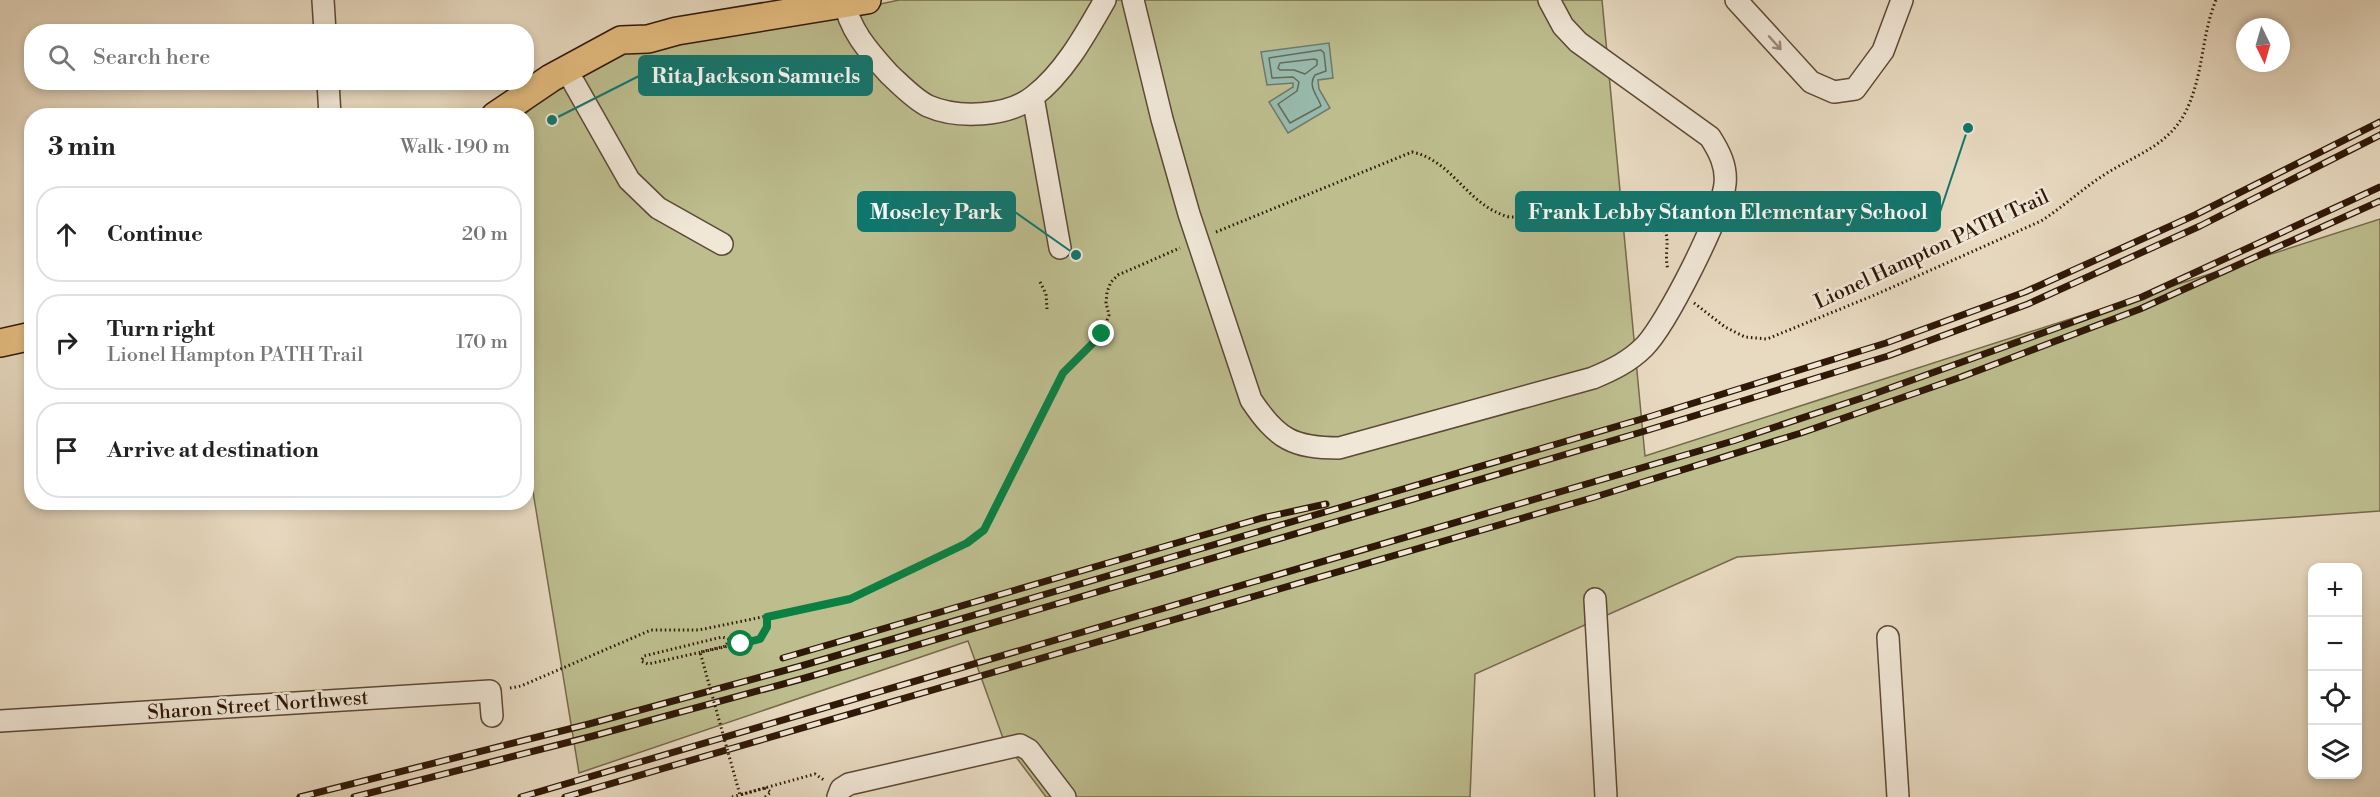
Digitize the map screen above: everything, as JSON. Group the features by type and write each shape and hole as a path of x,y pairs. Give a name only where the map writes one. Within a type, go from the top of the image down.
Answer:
{"main road":[{"path":"534,90 621,40 648,39 677,31 853,2"},
{"path":"534,109 574,83 631,56 648,39"},
{"path":"507,108 533,90"},
{"path":"0,343 24,338"}],"street":[{"path":"323,0 324,24"},
{"path":"853,2 859,37 902,87 927,105 947,112 980,114 1008,109 1033,97 1057,73 1106,0"},
{"path":"1133,1 1162,119 1186,203 1251,400 1266,423 1287,439 1311,448 1339,448 1593,378 1623,365 1645,346 1661,325 1688,276 1722,200 1725,183 1720,152 1710,137 1578,42 1563,26 1549,0"},
{"path":"1736,0 1811,82 1834,92 1855,89 1883,51 1902,0"},
{"path":"574,83 629,180 657,208 722,244"},
{"path":"328,90 330,108"},
{"path":"1033,97 1060,248"},
{"path":"1595,599 1606,797"},
{"path":"1887,637 1898,797"},
{"path":"490,691 492,716"},
{"name":"Sharon Street Northwest","path":"0,721 490,691"},
{"path":"839,793 849,784 1020,745 1029,750 1065,797"}],"path":[{"name":"Lionel Hampton PATH Trail","path":"1697,306 1725,327 1745,337 1767,339 1877,294 2041,221 2064,207 2104,174 2145,154 2167,136 2185,113 2197,83 2203,61 2209,17 2216,0"},
{"path":"1217,232 1412,152 1437,161 1481,204 1493,212 1509,217 1648,216 1661,223 1668,240 1666,264 1670,277"},
{"path":"490,691 521,686 651,630 699,630 850,599 967,543 984,530 1063,373 1102,334 1109,315 1106,303 1111,282 1118,275 1178,249"},
{"path":"1040,282 1046,294 1047,309"},
{"path":"765,797 771,792 765,788 740,795 724,740 703,663 700,652 726,646 729,639 722,637 645,656 641,661 648,663 659,661 694,653 706,651 729,646 741,644 760,639 767,627 767,617"},
{"path":"732,797 815,774 839,793"}],"green space":[{"path":"899,0 1602,0 1645,456 2380,219 2380,511 1737,557 1475,674 1470,797 1046,797 1004,741 968,641 579,773 534,498 534,108 532,108 610,37 717,39"}],"water":[{"path":"1329,43 1333,78 1318,80 1319,89 1330,108 1288,133 1269,102 1293,87 1293,83 1267,85 1261,52"}],"railway":[{"path":"300,797 589,724 801,666 1652,416 1886,343 2025,292 2195,215 2380,122"},
{"path":"354,797 593,736 805,678 1645,431 1888,356 2028,304 2200,226 2380,135"},
{"path":"521,797 1733,441 1868,396 2142,297 2380,187"},
{"path":"565,797 1595,497 1801,433 1961,377 2140,309 2380,201"},
{"path":"783,658 1262,518 1326,504"}],"place":[{"name":"Rita Jackson Samuels","path":"552,120"},
{"name":"Frank Lebby Stanton Elementary School","path":"1968,128"},
{"name":"Moseley Park","path":"1076,255"}],"route":[{"path":"741,644 760,639 767,627 767,617 850,599 967,543 984,530 1063,373 1102,334"}]}
